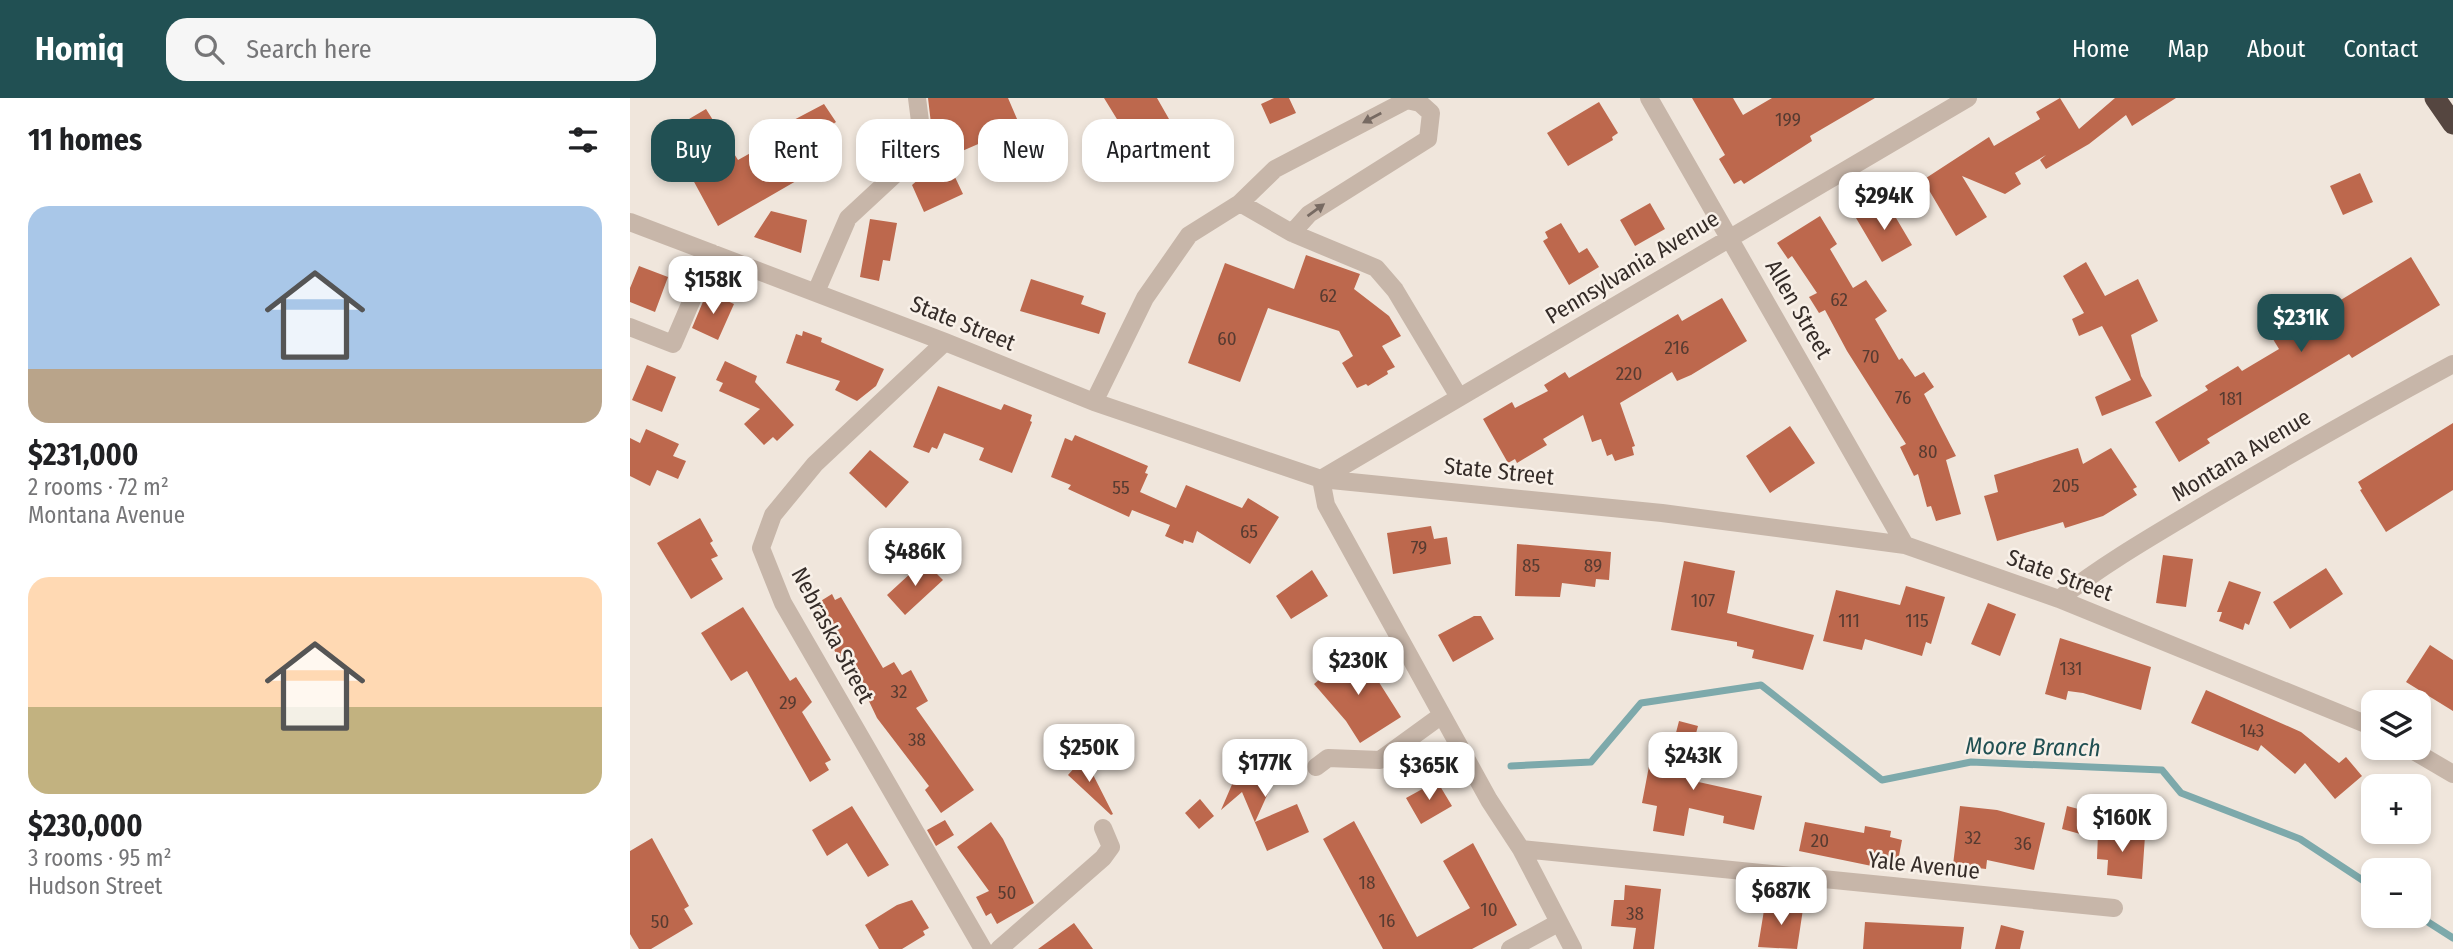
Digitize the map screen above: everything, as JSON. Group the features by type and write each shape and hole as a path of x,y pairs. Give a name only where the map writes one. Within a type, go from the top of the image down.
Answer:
{"highway":[{"path":"2435,98 2453,124"}],"street":[{"path":"816,292 848,218 917,154 921,129 917,98"},
{"name":"Allen Street","path":"1649,98 1905,545"},
{"name":"Pennsylvania Avenue","path":"1321,478 1968,98"},
{"path":"1094,402 1145,298 1189,235 1240,203 1275,169 1407,100 1420,103 1431,113 1428,139 1310,214 1293,233"},
{"path":"1240,203 1293,233 1376,268 1395,290 1459,397"},
{"name":"State Street","path":"630,222 946,342 1094,402 1321,478 1661,513 1905,545 2059,599 2361,722"},
{"path":"630,327 673,344 712,253"},
{"name":"Nebraska Street","path":"946,342 815,464 773,515 761,548 783,603 983,949"},
{"name":"Montana Avenue","path":"2059,599 2098,569 2179,520 2357,415 2453,364"},
{"path":"1321,478 1326,505 1489,800 1521,849 1573,949"},
{"path":"1316,767 1328,758 1380,760 1442,715"},
{"path":"2429,760 2453,774"},
{"path":"999,949 1103,858 1111,847 1103,828"},
{"name":"Yale Avenue","path":"1521,849 2114,908"},
{"path":"1510,949 1559,923"}],"building":[{"path":"928,98 1008,98 1017,119 978,119 978,144 964,150 964,119 930,119"},
{"path":"1104,98 1157,98 1169,119 1117,119"},
{"path":"1274,98 1289,98 1296,113 1270,124 1261,104"},
{"path":"1692,98 1733,98 1743,115 1772,98 1875,98 1810,136 1812,141 1744,184 1741,180 1734,184 1719,159 1725,155"},
{"path":"2060,98 2079,129 2115,98 2176,98 2132,126 2126,115 2089,144 2046,169 2040,160 2046,155 2015,173 2021,184 2005,194 1962,176 1987,217 1956,236 1923,180 1989,137 1994,146 2040,119 2036,112"},
{"path":"1599,102 1618,133 1612,137 1613,140 1568,166 1547,133"},
{"path":"824,104 834,119 796,119"},
{"path":"706,109 712,119 689,119"},
{"path":"749,154 749,182 794,182 718,226 694,182 735,182 735,155 738,160"},
{"path":"2360,173 2373,202 2343,215 2330,186"},
{"path":"915,182 957,182 963,194 924,212 912,185"},
{"path":"1886,201 1912,245 1882,262 1856,218"},
{"path":"1650,203 1665,229 1635,246 1620,220"},
{"path":"771,211 807,220 801,253 754,237"},
{"path":"1820,216 1837,244 1830,249 1853,288 1866,280 1887,311 1875,319 1899,360 1902,358 1915,377 1924,372 1934,387 1924,394 1956,456 1946,460 1961,514 1936,521 1931,506 1927,507 1918,474 1914,476 1900,447 1906,444 1847,351 1825,310 1819,313 1809,297 1817,293 1792,256 1788,259 1777,243"},
{"path":"870,219 897,223 890,261 883,260 879,281 860,277"},
{"path":"1561,223 1579,253 1587,248 1599,267 1569,285 1543,241 1548,238 1545,232"},
{"path":"1306,255 1360,274 1354,289 1389,316 1401,336 1382,346 1395,367 1387,371 1388,374 1368,386 1366,384 1357,388 1342,363 1353,356 1339,331 1268,308 1240,382 1188,363 1225,263 1294,289"},
{"path":"2411,257 2440,305 2352,358 2349,354 2207,439 2210,443 2179,462 2155,422 2208,390 2205,386 2238,366 2242,371 2279,349 2262,321 2289,306 2300,325"},
{"path":"2086,262 2105,296 2138,279 2158,321 2131,335 2141,376 2152,396 2102,416 2095,397 2131,380 2102,326 2079,336 2072,319 2084,313 2063,276"},
{"path":"639,266 668,277 655,312 630,302 630,288"},
{"path":"1031,279 1084,296 1081,304 1106,313 1099,334 1020,311"},
{"path":"707,292 734,304 718,340 692,328"},
{"path":"1722,298 1747,341 1691,375 1677,381 1672,372 1620,403 1635,446 1632,447 1634,455 1615,461 1612,454 1607,456 1601,439 1592,442 1583,415 1543,439 1547,445 1517,463 1515,459 1508,463 1483,419 1512,402 1515,408 1548,391 1544,385 1565,372 1569,378 1678,314 1682,321"},
{"path":"803,331 822,338 821,342 884,369 876,386 857,401 835,390 840,381 786,363 796,334 802,336"},
{"path":"725,361 757,376 755,382 794,425 777,441 773,437 764,445 744,424 760,409 719,391 723,383 716,380"},
{"path":"647,365 676,377 662,412 632,400"},
{"path":"938,386 1001,410 1004,404 1032,415 1032,422 1012,473 979,460 984,448 944,433 937,449 932,447 929,453 913,447"},
{"path":"2453,423 2453,490 2386,532 2360,490 2362,489 2358,482"},
{"path":"1790,426 1815,463 1770,493 1746,456"},
{"path":"646,429 679,444 673,456 686,461 678,479 657,470 650,486 630,476 630,438 640,443"},
{"path":"1075,435 1148,466 1145,473 1148,474 1140,492 1176,508 1186,485 1242,508 1248,498 1279,517 1250,564 1197,531 1193,543 1184,540 1183,544 1165,536 1170,525 1132,510 1129,517 1068,489 1071,485 1051,477 1065,438 1072,441"},
{"path":"2078,448 2083,464 2111,448 2137,487 2133,489 2137,495 2103,516 2065,528 2063,522 1997,541 1984,496 1998,492 1994,475"},
{"path":"870,450 909,482 886,508 849,473"},
{"path":"700,518 718,556 711,559 723,579 691,599 657,543"},
{"path":"1431,526 1434,539 1447,537 1451,564 1393,574 1387,533"},
{"path":"1517,544 1611,552 1609,580 1596,579 1595,587 1562,583 1560,597 1515,596"},
{"path":"2163,555 2193,559 2186,607 2156,603"},
{"path":"924,561 943,580 905,615 887,595"},
{"path":"1684,561 1735,571 1727,613 1814,635 1803,670 1752,658 1754,650 1737,646 1737,642 1671,630"},
{"path":"2326,568 2343,594 2290,629 2273,602"},
{"path":"1312,570 1328,596 1291,619 1276,596"},
{"path":"2229,581 2261,592 2249,625 2245,623 2243,630 2219,621 2222,612 2217,612"},
{"path":"1906,586 1945,597 1931,644 1926,642 1922,656 1865,639 1862,650 1823,641 1836,590 1900,605"},
{"path":"832,594 835,600 841,597 883,668 894,662 902,675 911,670 928,701 916,708 974,790 941,813 925,790 929,786 877,718 846,653 838,657 811,607"},
{"path":"1988,603 2016,614 2000,656 1971,644"},
{"path":"743,607 790,681 796,677 812,702 802,712 831,760 825,763 829,770 810,782 747,671 731,681 701,633"},
{"path":"1474,616 1481,616 1494,639 1453,662 1438,635"},
{"path":"2060,638 2151,667 2141,710 2083,693 2068,691 2066,700 2045,694"},
{"path":"2430,645 2453,660 2453,711 2431,697 2431,690 2419,690 2406,682"},
{"path":"1352,651 1359,660 1363,657 1401,717 1360,743 1346,721 1314,684"},
{"path":"2206,690 2301,732 2339,763 2346,757 2361,777 2335,799 2305,763 2295,774 2261,745 2258,751 2191,723"},
{"path":"1679,721 1698,726 1687,767 1696,769 1694,781 1762,796 1754,830 1723,823 1724,816 1689,808 1684,836 1653,831 1657,806 1642,803 1650,761 1668,764"},
{"path":"1249,745 1278,757 1273,769 1278,771 1255,822 1297,804 1309,832 1267,851 1242,792 1221,810"},
{"path":"1084,757 1113,814 1111,815 1068,775"},
{"path":"1437,781 1452,806 1421,824 1406,798"},
{"path":"1200,799 1214,816 1199,829 1185,813"},
{"path":"852,806 889,865 868,877 847,843 827,856 812,830"},
{"path":"1960,806 1997,810 2045,823 2034,870 1987,860 1986,869 1953,865"},
{"path":"2067,806 2090,812 2084,835 2062,829"},
{"path":"945,820 954,835 936,846 927,830"},
{"path":"1354,821 1417,937 1470,908 1443,861 1473,843 1517,925 1472,949 1383,949 1323,839"},
{"path":"991,822 1003,839 1034,903 997,924 991,913 986,916 976,897 989,891 957,847"},
{"path":"1805,822 1864,833 1865,826 1891,831 1890,837 1902,840 1896,871 1799,851"},
{"path":"2098,833 2145,836 2142,879 2107,875 2108,860 2097,859"},
{"path":"652,838 689,906 684,909 693,924 651,949 639,949 630,934 630,851"},
{"path":"1625,885 1661,889 1654,949 1633,949 1636,928 1611,926 1614,900 1624,900"},
{"path":"912,900 929,928 923,931 925,935 902,949 879,949 865,925 897,905"},
{"path":"1765,904 1803,909 1797,949 1758,947"},
{"path":"1865,922 1964,927 1961,949 1863,949"},
{"path":"1074,923 1093,949 1038,949"},
{"path":"2001,925 2024,931 2020,949 1995,949"}],"waterway":[{"name":"Moore Branch","path":"1511,766 1591,762 1641,703 1761,685 1882,780 1971,762 2162,770 2181,793 2300,839 2361,879"},
{"name":"Moore Branch","path":"2431,924 2453,938"}]}
